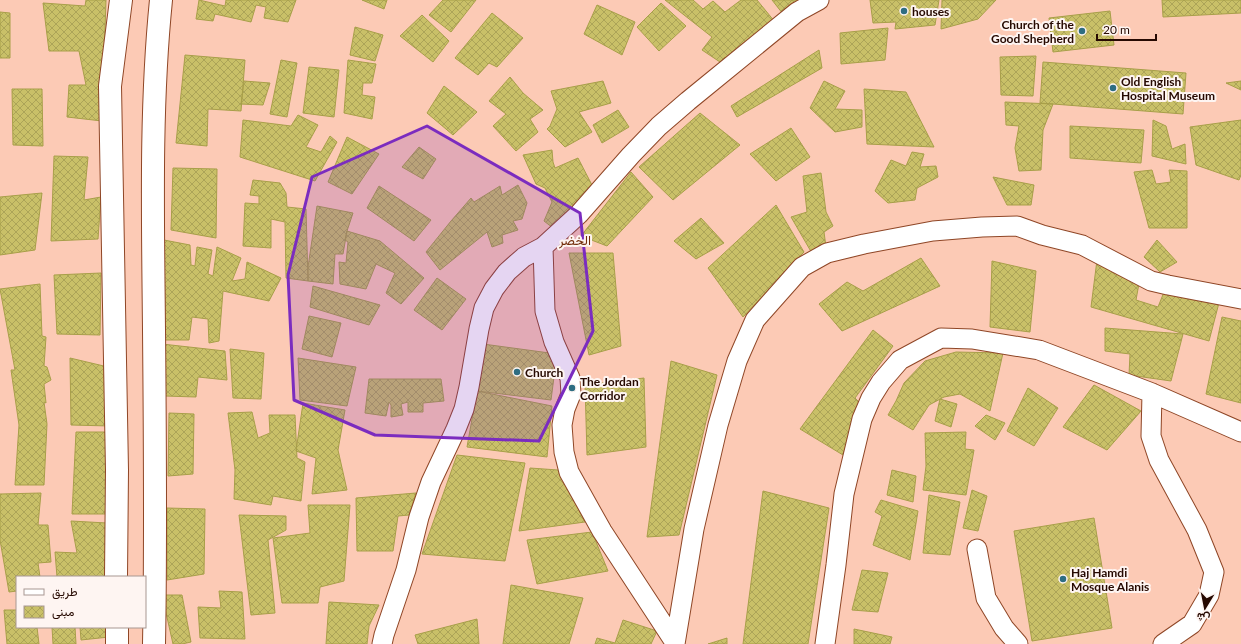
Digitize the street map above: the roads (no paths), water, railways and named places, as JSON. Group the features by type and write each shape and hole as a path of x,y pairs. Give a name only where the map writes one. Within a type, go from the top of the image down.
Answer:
{"main road":[{"path":"116,576 117,470 110,86 121,0"},
{"path":"154,644 154,129 161,0"},
{"path":"117,628 117,644"}],"street":[{"path":"382,644 406,570 419,517 431,482 464,409 484,308 494,289 508,272 524,257 543,247 579,214 631,155 659,126 798,12 818,0"},
{"path":"675,643 694,529 718,425 738,360 755,320 802,267 827,253 864,244 933,231 1017,226 1042,235 1082,245 1152,281 1241,299"},
{"path":"543,247 545,311 554,342 570,378 571,394 565,409 562,425 564,452 569,472 602,531 675,643"},
{"path":"825,644 844,494 862,419 871,398 881,382 900,360 941,338 972,339 1039,350 1152,393 1241,432"},
{"path":"1152,393 1151,436 1159,460 1198,530 1214,572 1209,595 1192,624 1163,644"},
{"path":"977,548 986,598 1004,628 1018,644"}],"place":[{"name":"houses","path":"904,11"},
{"name":"Church of the Good Shepherd","path":"1082,31"},
{"name":"Old English Hospital Museum","path":"1113,88"},
{"name":"Church","path":"517,372"},
{"name":"The Jordan Corridor","path":"572,388"},
{"name":"Haj Hamdi Mosque Alanis","path":"1063,579"}],"district":[{"name":"الخضر","path":"575,240"}]}
